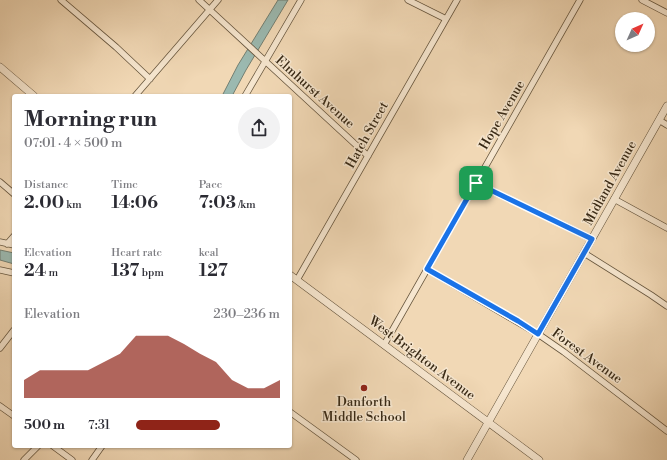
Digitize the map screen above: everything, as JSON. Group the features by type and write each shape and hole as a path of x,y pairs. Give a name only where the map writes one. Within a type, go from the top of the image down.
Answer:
{"street":[{"path":"61,0 116,47 150,79"},
{"path":"199,0 209,10"},
{"path":"137,94 218,0"},
{"path":"246,94 301,0"},
{"path":"408,0 446,19"},
{"name":"Hatch Street","path":"297,280 457,0"},
{"name":"Hope Avenue","path":"384,345 580,0"},
{"path":"642,0 667,13"},
{"name":"Elmhurst Avenue","path":"209,10 368,156"},
{"path":"0,66 32,94"},
{"name":"Midland Avenue","path":"467,460 667,106"},
{"path":"659,120 667,125"},
{"path":"0,182 12,192"},
{"path":"476,183 592,239"},
{"path":"614,199 667,228"},
{"path":"7,244 12,238"},
{"path":"0,242 12,245"},
{"path":"584,253 667,306"},
{"name":"Forest Avenue","path":"427,269 538,334 564,352 667,431"},
{"path":"0,270 12,273"},
{"name":"West Brighton Avenue","path":"292,276 539,460"},
{"path":"0,348 12,333"},
{"path":"0,406 12,415"},
{"path":"292,413 356,460"},
{"path":"24,460 36,448"},
{"path":"57,448 72,460"},
{"path":"92,460 101,448"}],"water":[{"path":"278,0 288,0 233,94 223,94 238,65"},
{"path":"0,250 12,253 12,263 0,260"}],"place":[{"name":"Danforth Middle School","path":"364,388"}],"route":[{"path":"476,183 592,239 538,334 427,269 476,183"}]}
